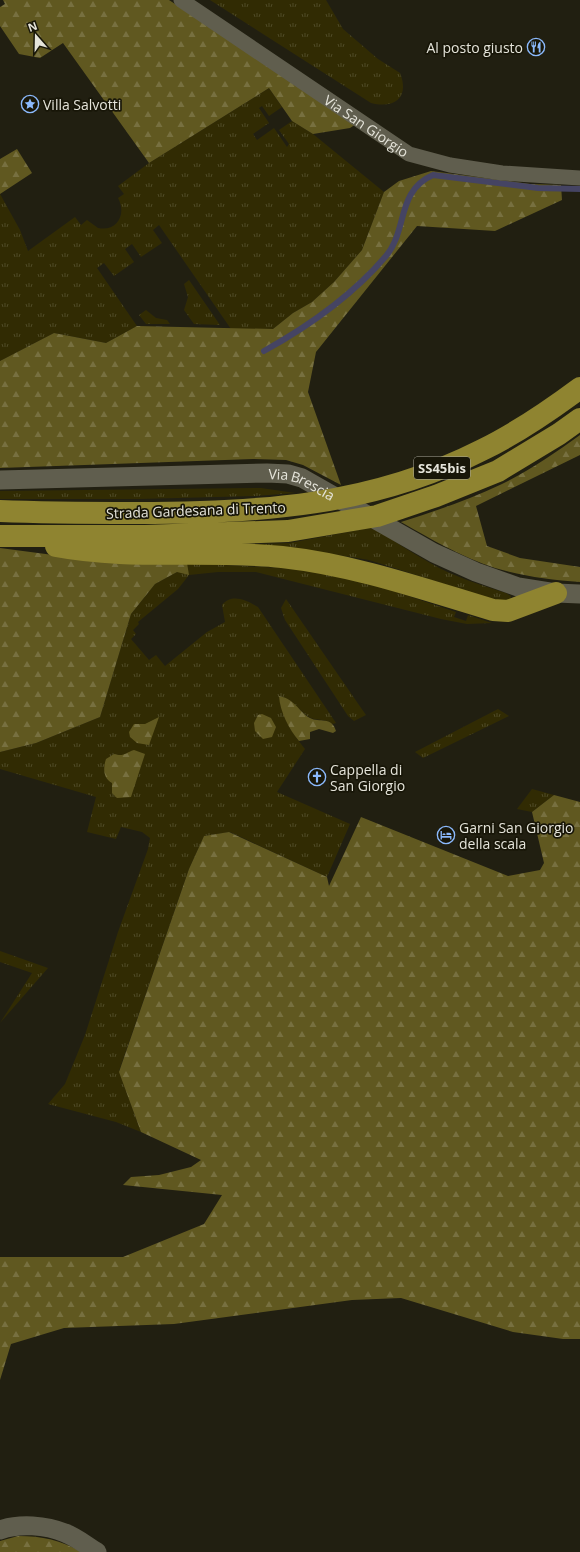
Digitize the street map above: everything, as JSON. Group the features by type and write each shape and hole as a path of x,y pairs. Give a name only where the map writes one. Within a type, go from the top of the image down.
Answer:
{"highway":[{"name":"Strada Gardesana di Trento","path":"0,511 43,513 193,513 288,507 364,493 422,476 482,450 542,415 580,388"},
{"name":"Strada Gardesana di Trento","path":"2,536 145,536 288,530 377,516 436,496 498,471 559,434 580,419"},
{"path":"2,536 86,552 233,554 290,558 370,572 493,610 508,611 556,592"}],"street":[{"name":"Via San Giorgio","path":"180,0 409,154 450,166 502,173 580,178"},
{"name":"Via Brescia","path":"0,480 267,473 288,474 314,484 434,553 476,572 518,586 580,594"},
{"path":"0,1530 23,1526 43,1527 65,1532 97,1552"}],"green space":[{"path":"3,0 169,0 356,124 350,128 313,134 292,121 269,88 149,163 63,43 40,58 19,54 0,26 0,7 5,4"},
{"path":"210,0 326,0 343,29 378,59 400,73 403,82 401,95 398,100 393,103 371,103"},
{"path":"269,88 282,107 269,116 262,106 259,108 269,123 253,134 257,140 274,128 287,147 289,144 279,130 292,121 313,134 384,192 362,250 334,282 312,302 293,313 273,329 231,329 159,225 153,230 162,243 141,257 132,244 125,249 134,262 114,276 104,263 97,268 137,326 106,343 54,333 0,361 0,194 20,230 28,251 75,217 81,225 87,220 98,228 105,229 115,224 121,216 121,204 118,198 124,194 118,186 149,163"},
{"path":"17,149 32,173 0,194 0,159"},
{"path":"431,171 530,184 561,185 562,200 495,231 417,226 316,352 308,392 341,485 303,465 286,460 253,459 0,468 0,361 54,333 106,343 137,326 273,329 293,313 312,302 334,282 362,250 384,192 399,181"},
{"path":"189,280 220,325 194,324 184,310 188,297 184,284"},
{"path":"146,310 156,318 167,320 170,324 146,324 139,315"},
{"path":"580,435 580,455 476,506 487,546 520,558 580,567 580,582 537,577 482,564 458,553 401,522 490,490 542,461"},
{"path":"261,488 295,493 255,496 139,499 0,499 0,491"},
{"path":"375,527 403,547 441,569 459,577 506,593 511,596 510,600 498,601 369,560 320,552 233,545 289,543"},
{"path":"0,548 76,558 187,563 189,575 177,572 155,584 131,614 100,717 36,743 0,752"},
{"path":"187,563 301,569 361,580 456,612 454,617 466,621 468,615 492,623 467,624 441,619 256,572 218,572 189,575 178,589 138,622 139,624 133,630 136,634 131,639 149,660 156,655 165,666 207,632 225,622 222,605 226,601 230,599 239,599 258,607 336,723 333,724 327,721 311,718 284,697 279,696 283,711 289,724 295,736 305,749 277,792 350,824 327,877 230,832 204,836 189,869 119,1071 141,1132 116,1122 48,1104 65,1084 85,1035 118,932 148,849 150,838 142,832 121,827 116,839 87,832 96,797 0,769 0,752 36,743 100,717 131,614 155,584 177,572"},
{"path":"286,599 366,715 354,721 348,716 285,620 281,608"},
{"path":"279,696 293,702 310,718 332,723 336,731 333,733 319,729 310,732 310,739 299,741 286,720 281,708"},
{"path":"498,709 509,716 423,758 415,752"},
{"path":"262,714 271,718 276,727 272,737 263,739 255,731 254,723 258,715"},
{"path":"159,717 149,745 137,743 130,737 129,732 134,724 145,724"},
{"path":"134,750 145,754 131,797 117,798 112,793 112,783 105,776 104,766 106,759 114,754 122,755"},
{"path":"532,789 554,795 532,812 517,809"},
{"path":"554,795 580,802 580,1339 563,1339 513,1332 401,1298 352,1300 174,1324 64,1328 11,1344 0,1380 0,1257 123,1257 204,1224 222,1195 123,1185 131,1177 159,1175 191,1167 201,1160 141,1132 119,1072 189,869 204,836 229,832 327,877 329,886 361,817 508,876 540,870 544,863 532,812"},
{"path":"0,951 48,968 0,1023 32,973 0,962"},
{"path":"18,1536 35,1537 59,1542 81,1552 0,1552 0,1541"}],"waterway":[{"path":"264,351 330,309 373,270 393,246 404,212 413,191 421,182 433,175 538,188 580,189"}],"place":[{"name":"Al posto giusto","path":"536,47"},
{"name":"Villa Salvotti","path":"30,104"},
{"name":"Cappella di San Giorgio","path":"317,777"},
{"name":"Garni San Giorgio della scala","path":"446,835"}]}
